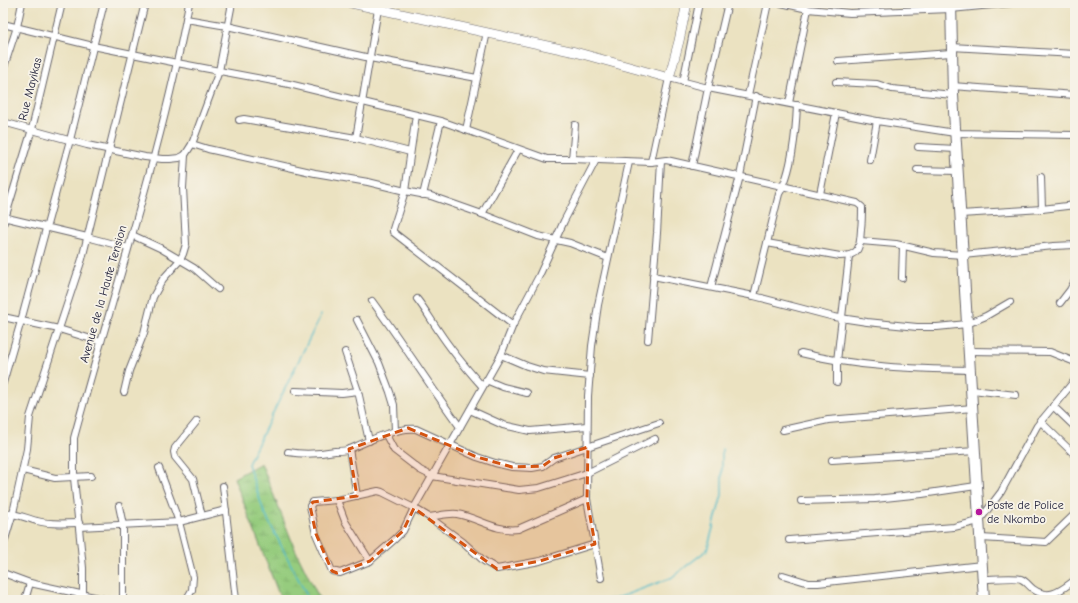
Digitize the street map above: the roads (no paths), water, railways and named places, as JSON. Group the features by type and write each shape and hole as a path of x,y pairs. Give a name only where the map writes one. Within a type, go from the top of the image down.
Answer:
{"highway":[{"path":"951,6 952,90 976,451 976,486 984,600"}],"main road":[{"path":"351,3 575,52 669,78 687,3"}],"street":[{"path":"3,70 22,3"},
{"name":"Rue Mayikas","path":"3,225 4,217 32,129 62,3"},
{"path":"3,383 70,140 104,3"},
{"path":"3,546 13,513 23,470 27,449 30,417 82,259 108,149 134,54 145,3"},
{"name":"Avenue de la Haute Tension","path":"83,596 83,568 74,478 74,438 154,158 177,63 189,3"},
{"path":"124,392 129,371 144,333 152,297 163,279 180,260 186,244 183,188 185,155 192,144 219,71 232,3"},
{"path":"683,82 699,3"},
{"path":"692,166 728,3"},
{"path":"748,95 768,3"},
{"path":"781,3 808,9 850,13 1012,3"},
{"path":"356,138 378,9"},
{"path":"789,103 808,9"},
{"path":"186,19 227,26 370,58 477,78"},
{"path":"3,24 93,46 288,84 441,121 518,150 547,159 629,162 671,161 858,203 862,207 861,241 857,251 849,256 840,256 767,244"},
{"path":"466,130 487,32"},
{"path":"838,61 951,50 1075,54"},
{"path":"651,162 669,78 708,88 756,96 877,121 955,134 1075,135"},
{"path":"836,82 877,84 892,89 1075,95"},
{"path":"712,287 740,176 756,96"},
{"path":"754,296 779,194 784,186 796,129 797,105"},
{"path":"820,194 836,113"},
{"path":"416,115 405,191 393,232 396,236 513,325"},
{"path":"239,120 244,119 356,138 410,152"},
{"path":"423,194 441,121"},
{"path":"870,160 877,121"},
{"path":"3,122 70,140 154,158 170,159 179,158 185,155"},
{"path":"572,159 575,125"},
{"path":"192,144 315,173 368,182 423,194 482,214 538,236 570,243 608,258"},
{"path":"918,147 956,149"},
{"path":"482,214 518,150"},
{"path":"595,544 540,561 497,569 484,561 463,542 429,517 414,508 380,491 337,500 313,502 310,506 316,534 332,571 340,573 370,561 403,531 414,508 500,355 513,325 596,160"},
{"path":"648,340 662,161"},
{"path":"601,578 587,499 588,396 592,346 608,258 629,162"},
{"path":"917,170 957,170"},
{"path":"1041,177 1042,209"},
{"path":"960,214 1042,209 1075,205"},
{"path":"4,217 128,248"},
{"path":"132,235 160,248 194,268 218,289"},
{"path":"861,241 903,246 934,253 963,255 1075,245"},
{"path":"902,278 903,246"},
{"path":"837,382 836,361 849,256"},
{"path":"653,276 754,296 842,318 917,327 967,324 986,316 1010,302"},
{"path":"1060,303 1075,281"},
{"path":"417,299 460,361 482,386"},
{"path":"372,301 460,427"},
{"path":"3,317 59,328 101,342"},
{"path":"357,320 379,363 390,392 394,405 394,432"},
{"path":"969,351 1050,352 1075,362"},
{"path":"345,352 358,391 369,441"},
{"path":"801,353 836,361 864,365 935,370 970,370"},
{"path":"500,355 543,371 590,376"},
{"path":"486,380 527,393"},
{"path":"789,540 954,528 979,521 1001,492 1040,421 1075,380"},
{"path":"972,390 1016,395"},
{"path":"296,392 342,394 358,391"},
{"path":"1053,406 1075,427"},
{"path":"783,430 828,420 972,408"},
{"path":"470,410 503,425 530,431 587,426"},
{"path":"197,421 175,448 174,452 175,457 193,479 202,516"},
{"path":"1040,421 1075,455"},
{"path":"288,452 299,454 318,454 349,450 369,441 408,428 416,429 477,457 494,463 524,467 543,466 554,458 659,423"},
{"path":"386,435 394,450 420,470 432,476 518,490 539,488 587,473 654,439"},
{"path":"349,450 357,496"},
{"path":"832,460 976,451"},
{"path":"159,468 179,522 194,577 192,590 186,600"},
{"path":"23,470 55,478 91,476"},
{"path":"223,486 236,600"},
{"path":"800,501 875,499 976,486"},
{"path":"429,517 458,514 496,528 511,530 518,529 587,499"},
{"path":"337,500 345,521 370,561"},
{"path":"119,506 123,525 123,600"},
{"path":"3,513 13,513 51,524 123,525 179,522 226,510"},
{"path":"980,538 1046,542 1075,514"},
{"path":"783,575 809,583 818,584 982,566"},
{"path":"3,573 30,583 104,600"},
{"path":"983,579 1018,578 1035,590 1050,594 1058,592 1075,580"},
{"path":"25,600 30,583"},
{"path":"67,592 67,600"}],"waterway":[{"path":"308,600 264,512 248,464 321,315"},
{"path":"603,600 615,599 671,578 707,550 722,495 722,449"}],"place":[{"name":"Poste de Police de Nkombo","path":"979,512"}]}
